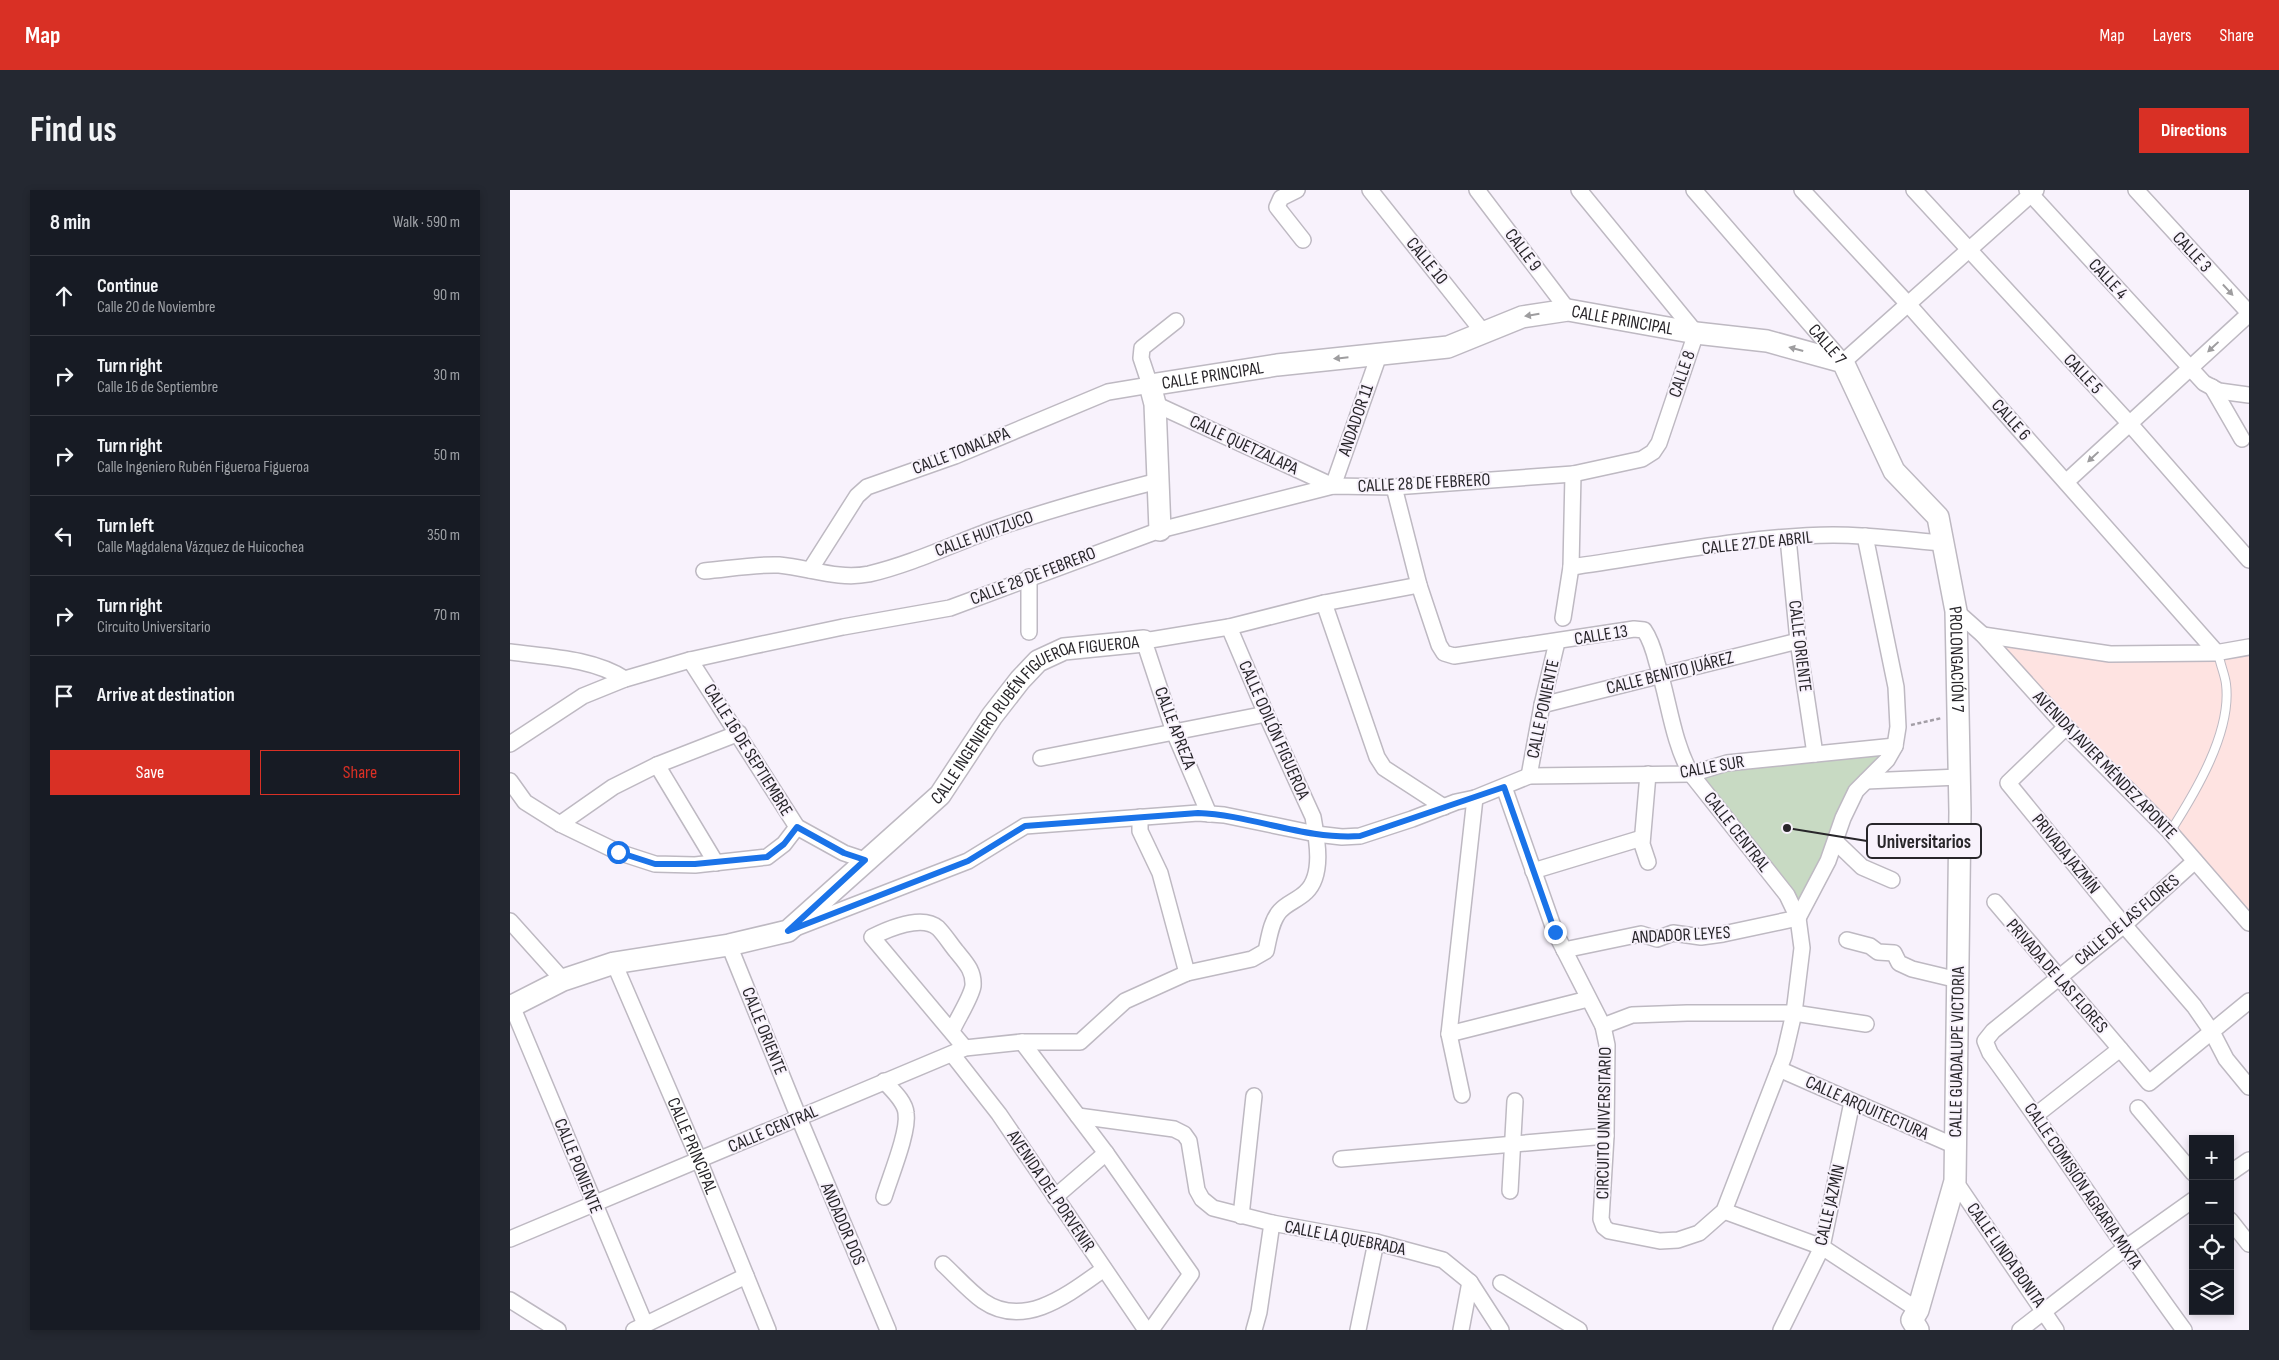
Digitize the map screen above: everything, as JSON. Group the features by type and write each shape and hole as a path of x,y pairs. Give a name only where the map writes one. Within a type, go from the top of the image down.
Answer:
{"street":[{"path":"1297,190 1281,198 1277,206 1303,240"},
{"name":"CALLE 10","path":"1370,190 1483,332"},
{"name":"CALLE 9","path":"1477,190 1568,310"},
{"name":"CALLE 8","path":"1573,474 1642,458 1653,452 1659,443 1696,333 1579,190"},
{"name":"CALLE 7","path":"1694,190 1843,362 1894,472 1938,517 1943,543"},
{"name":"CALLE 6","path":"1802,190 1908,304 2219,657"},
{"name":"CALLE 5","path":"1914,190 2130,424 2249,560"},
{"name":"CALLE 3","path":"2136,190 2249,314"},
{"path":"1843,362 2031,192"},
{"name":"CALLE 4","path":"2031,192 2190,368 2204,383 2212,387"},
{"name":"CALLE PRINCIPAL","path":"1152,394 1277,365 1448,347 1522,317 1568,310 1696,333 1767,341 1843,362"},
{"path":"2066,482 2249,314"},
{"path":"1160,530 1152,394 1141,358 1142,348 1176,321"},
{"name":"ANDADOR 11","path":"1334,486 1378,355"},
{"path":"2212,387 2219,391 2249,395"},
{"path":"2212,387 2242,439"},
{"name":"CALLE TONALAPA","path":"810,570 857,496 867,486 955,456 1108,392 1152,394"},
{"name":"CALLE QUETZALAPA","path":"1152,394 1334,486"},
{"path":"1563,618 1571,567 1573,474"},
{"name":"CALLE 28 DE FEBRERO","path":"510,744 583,696 625,679 690,660 843,627 950,608 1029,577 1160,530 1334,486 1394,486 1573,474"},
{"name":"CALLE HUITZUCO","path":"704,571 778,565 810,570 830,576 868,574 1088,499 1158,481"},
{"path":"1394,486 1419,584"},
{"name":"CALLE 27 DE ABRIL","path":"1571,567 1788,538 1833,535 1943,543"},
{"path":"1798,918 1836,842 1843,818 1856,792 1887,760 1895,746 1898,727 1896,687 1865,536"},
{"name":"CALLE ORIENTE","path":"1788,538 1798,641 1815,754"},
{"name":"PROLONGACIÓN 7","path":"1943,543 1956,611 1960,777"},
{"path":"1029,577 1030,632"},
{"name":"CALLE INGENIERO RUBÉN FIGUEROA FIGUEROA","path":"788,931 865,860 940,795 992,716 1020,680 1038,661 1064,649 1144,641 1229,627 1419,584"},
{"name":"CALLE 13","path":"1419,584 1438,645 1444,653 1454,656 1634,629 1644,630"},
{"path":"1324,604 1377,757 1384,768 1444,807"},
{"name":"AVENIDA JAVIER MÉNDEZ APONTE","path":"1956,611 1983,635 2066,727 2170,832 2249,922"},
{"name":"CALLE ODILÓN FIGUEROA","path":"1187,973 1252,959 1266,951 1273,923 1280,910 1306,892 1316,876 1316,834 1313,817 1229,627"},
{"name":"CALLE CENTRAL","path":"1644,630 1650,638 1676,738 1683,759 1691,774 1787,895 1798,918 1802,948 1794,1013 1784,1056 1724,1211"},
{"path":"1983,635 2110,654 2219,657 2249,647"},
{"name":"CALLE APREZA","path":"1144,641 1174,732 1209,814"},
{"name":"CALLE BENITO JUÁREZ","path":"1542,705 1798,641"},
{"name":"CALLE PONIENTE","path":"1529,776 1542,705 1557,642"},
{"path":"510,652 594,664 613,671 625,679"},
{"name":"CALLE 16 DE SEPTIEMBRE","path":"690,660 797,827 844,853 865,860"},
{"path":"1041,758 1266,714"},
{"name":"PRIVADA JAZMÍN","path":"2066,727 2008,783 2124,925 2194,1006 2212,1032 2226,1059 2249,1087"},
{"path":"560,824 613,787 657,765 738,733"},
{"name":"CALLE SUR","path":"1529,776 1691,774 1727,763 1895,746"},
{"path":"657,765 716,863"},
{"path":"1648,774 1645,823 1642,838 1648,862"},
{"path":"511,1007 562,980 614,963 729,945 788,931 968,861 1025,826 1209,814 1316,834 1342,837 1360,836 1475,798 1529,776"},
{"path":"1866,781 1960,777"},
{"name":"CALLE GUADALUPE VICTORIA","path":"1914,1323 1955,1181 1960,777"},
{"path":"510,781 525,802 560,824 618,852 655,864 716,863 767,857 784,844 797,827"},
{"name":"CIRCUITO UNIVERSITARIO","path":"1504,787 1555,932 1603,1026 1607,1045 1606,1136 1601,1219 1604,1227 1609,1231 1660,1241 1678,1240 1699,1233 1724,1211"},
{"path":"1462,1095 1449,1034 1475,798"},
{"path":"1140,817 1140,832 1160,873 1187,973"},
{"path":"1533,872 1642,838"},
{"path":"1836,842 1862,867 1892,880"},
{"name":"CALLE DE LAS FLORES","path":"1985,1041 1993,1030 2124,925 2196,861"},
{"name":"PRIVADA DE LAS FLORES","path":"1995,902 2149,1083 2212,1032"},
{"name":"ANDADOR LEYES","path":"1564,950 1641,934 1657,939 1673,933 1701,937 1723,934 1798,918"},
{"path":"510,921 562,980"},
{"name":"AVENIDA DEL PORVENIR","path":"952,1031 973,988 973,979 971,969 938,928 929,923 915,923 885,931 872,937 952,1031 959,1051 999,1114 1146,1330"},
{"path":"1847,940 1870,946 1878,952 1894,953 1899,963 1912,969 1958,980"},
{"name":"CALLE ORIENTE","path":"729,945 798,1118"},
{"name":"CALLE PRINCIPAL","path":"614,963 699,1160 768,1330"},
{"name":"CALLE CENTRAL","path":"510,1239 959,1051 1022,1042 1080,1042 1125,1001 1187,973"},
{"path":"1449,1034 1588,999"},
{"path":"2212,1032 2249,1001"},
{"name":"CALLE PONIENTE","path":"511,1007 593,1204 639,1327"},
{"path":"1603,1026 1632,1015 1794,1013 1866,1024"},
{"name":"CALLE COMISIÓN AGRARIA MIXTA","path":"1985,1041 1990,1053 2036,1115 2124,1249 2184,1330"},
{"path":"1022,1042 1106,1153 1191,1274 1151,1330"},
{"path":"2036,1115 2120,1049"},
{"name":"CALLE ARQUITECTURA","path":"1779,1069 1955,1146"},
{"path":"884,1081 903,1104 906,1112 905,1128 884,1197"},
{"path":"1241,1216 1254,1096"},
{"path":"1510,1190 1515,1101"},
{"name":"CALLE JAZMÍN","path":"1781,1330 1822,1247 1852,1102"},
{"path":"2138,1108 2189,1168"},
{"name":"CALLE LA QUEBRADA","path":"1078,1116 1174,1129 1184,1134 1189,1141 1198,1190 1202,1199 1213,1208 1272,1223 1376,1242 1443,1260 1470,1282 1501,1330"},
{"name":"ANDADOR DOS","path":"798,1118 888,1330"},
{"path":"1341,1159 1606,1136"},
{"path":"1055,1197 1106,1153"},
{"path":"2234,1170 2249,1160"},
{"name":"CALLE LINDA BONITA","path":"1955,1181 2056,1330"},
{"path":"2020,1330 2124,1249 2189,1203"},
{"path":"1724,1211 1822,1247 1914,1323"},
{"path":"1254,1330 1259,1312 1272,1223"},
{"path":"2234,1225 2249,1244"},
{"path":"1358,1330 1376,1242"},
{"path":"943,1264 984,1302 1006,1312 1027,1312 1058,1302 1104,1269"},
{"path":"639,1327 746,1276"},
{"path":"1460,1330 1470,1282"},
{"path":"1502,1283 1575,1329"},
{"path":"510,1300 558,1330"}],"lane":[{"path":"2170,832 2199,785 2217,742 2224,712 2226,685 2219,657"}],"path":[{"path":"1898,727 1958,715"}],"shaded area":[{"path":"1999,643 2249,652 2249,911 2011,656"}],"green space":[{"path":"1888,751 1830,841 1798,906 1697,777 1734,766"}],"place":[{"name":"Universitarios","path":"1787,828"}],"route":[{"path":"618,852 655,864 695,864 767,857 784,844 797,827 844,853 865,860 788,931 968,861 1015,830 1025,826 1198,813 1224,815 1316,834 1342,837 1360,836 1504,787 1555,932"}]}
